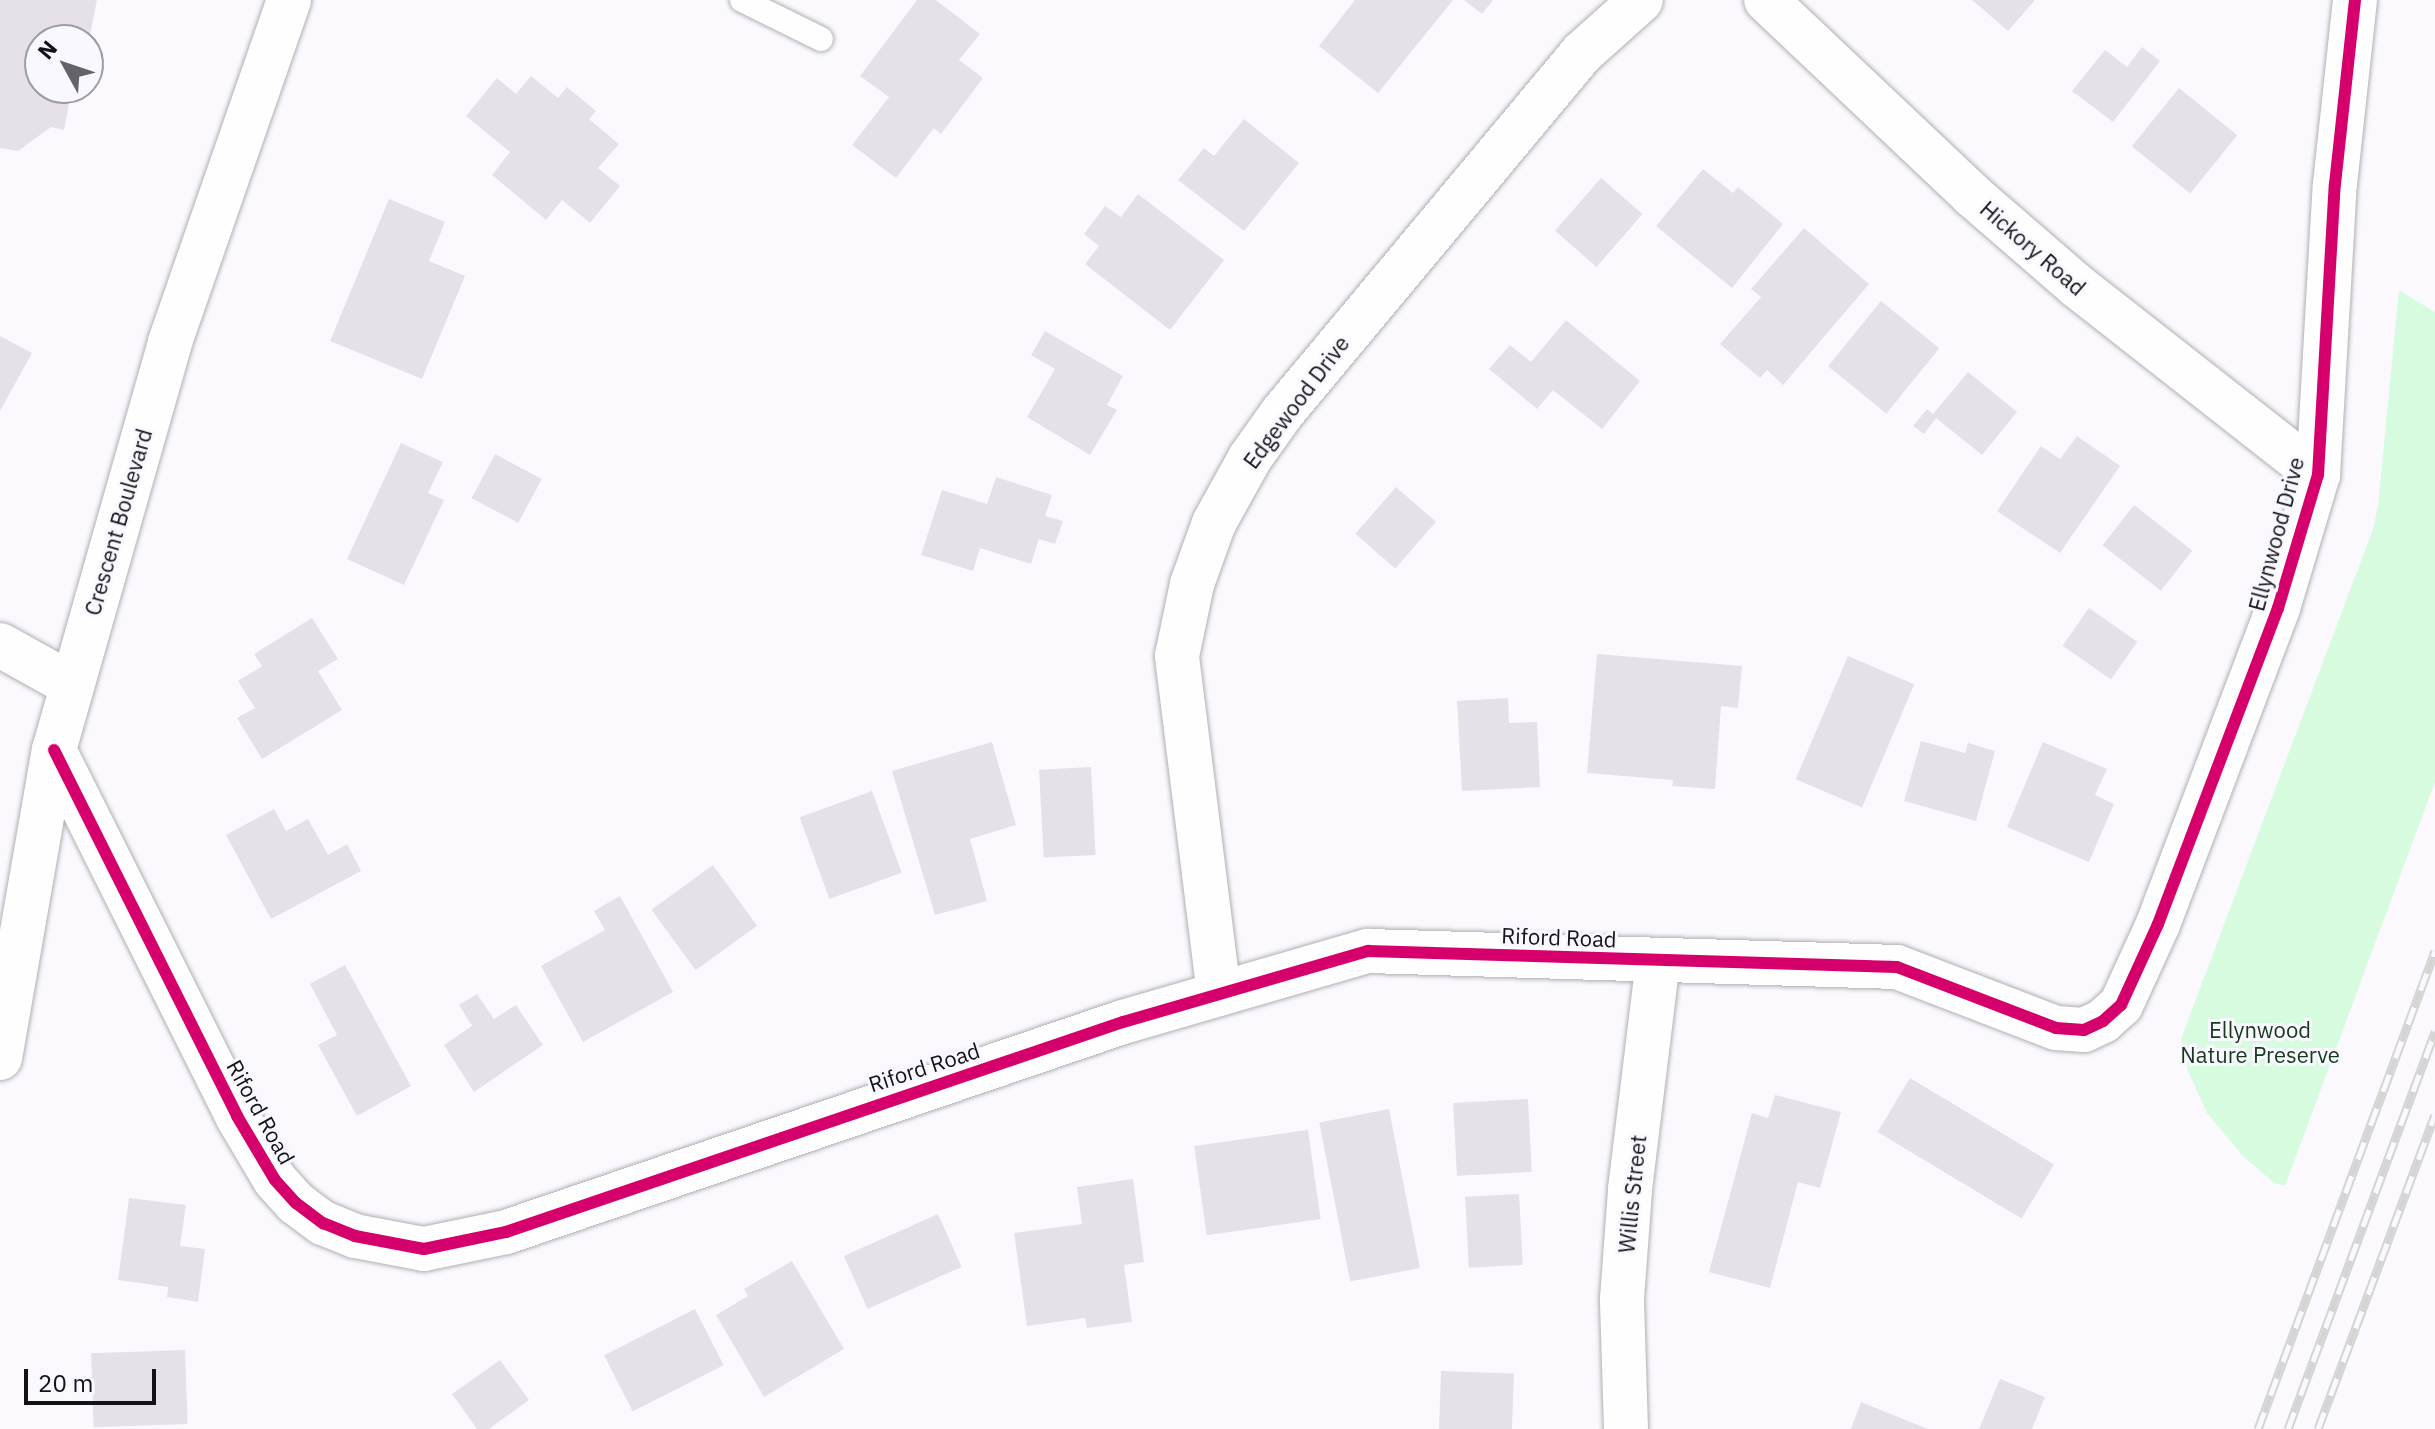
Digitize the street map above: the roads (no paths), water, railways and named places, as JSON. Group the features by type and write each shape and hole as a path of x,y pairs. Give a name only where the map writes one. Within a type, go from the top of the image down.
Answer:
{"street":[{"name":"Crescent Boulevard","path":"0,1058 54,750 170,342 289,0"},
{"name":"Edgewood Drive","path":"1219,994 1177,656 1192,584 1214,523 1250,458 1282,413 1582,53 1641,0"},
{"name":"Hickory Road","path":"1766,0 1972,195 2077,286 2318,475"},
{"name":"Ellynwood Drive","path":"2084,1030 2103,1021 2121,1005 2158,924 2278,608 2318,475 2335,184 2355,0"},
{"path":"0,645 72,685"},
{"name":"Riford Road","path":"54,750 237,1116 275,1180 296,1203 323,1223 355,1236 424,1249 506,1232 884,1101 1219,994 1368,951 1897,967 2056,1028 2084,1030"},
{"name":"Willis Street","path":"1626,1429 1623,1283 1630,1189 1658,960"}],"lane":[{"path":"742,0 821,39"}],"railway":[{"path":"2258,1429 2435,951"},
{"path":"2288,1429 2435,1031"},
{"path":"2318,1429 2435,1115"}],"park label":[{"name":"Ellynwood Nature Preserve","path":"2260,1042"}]}
